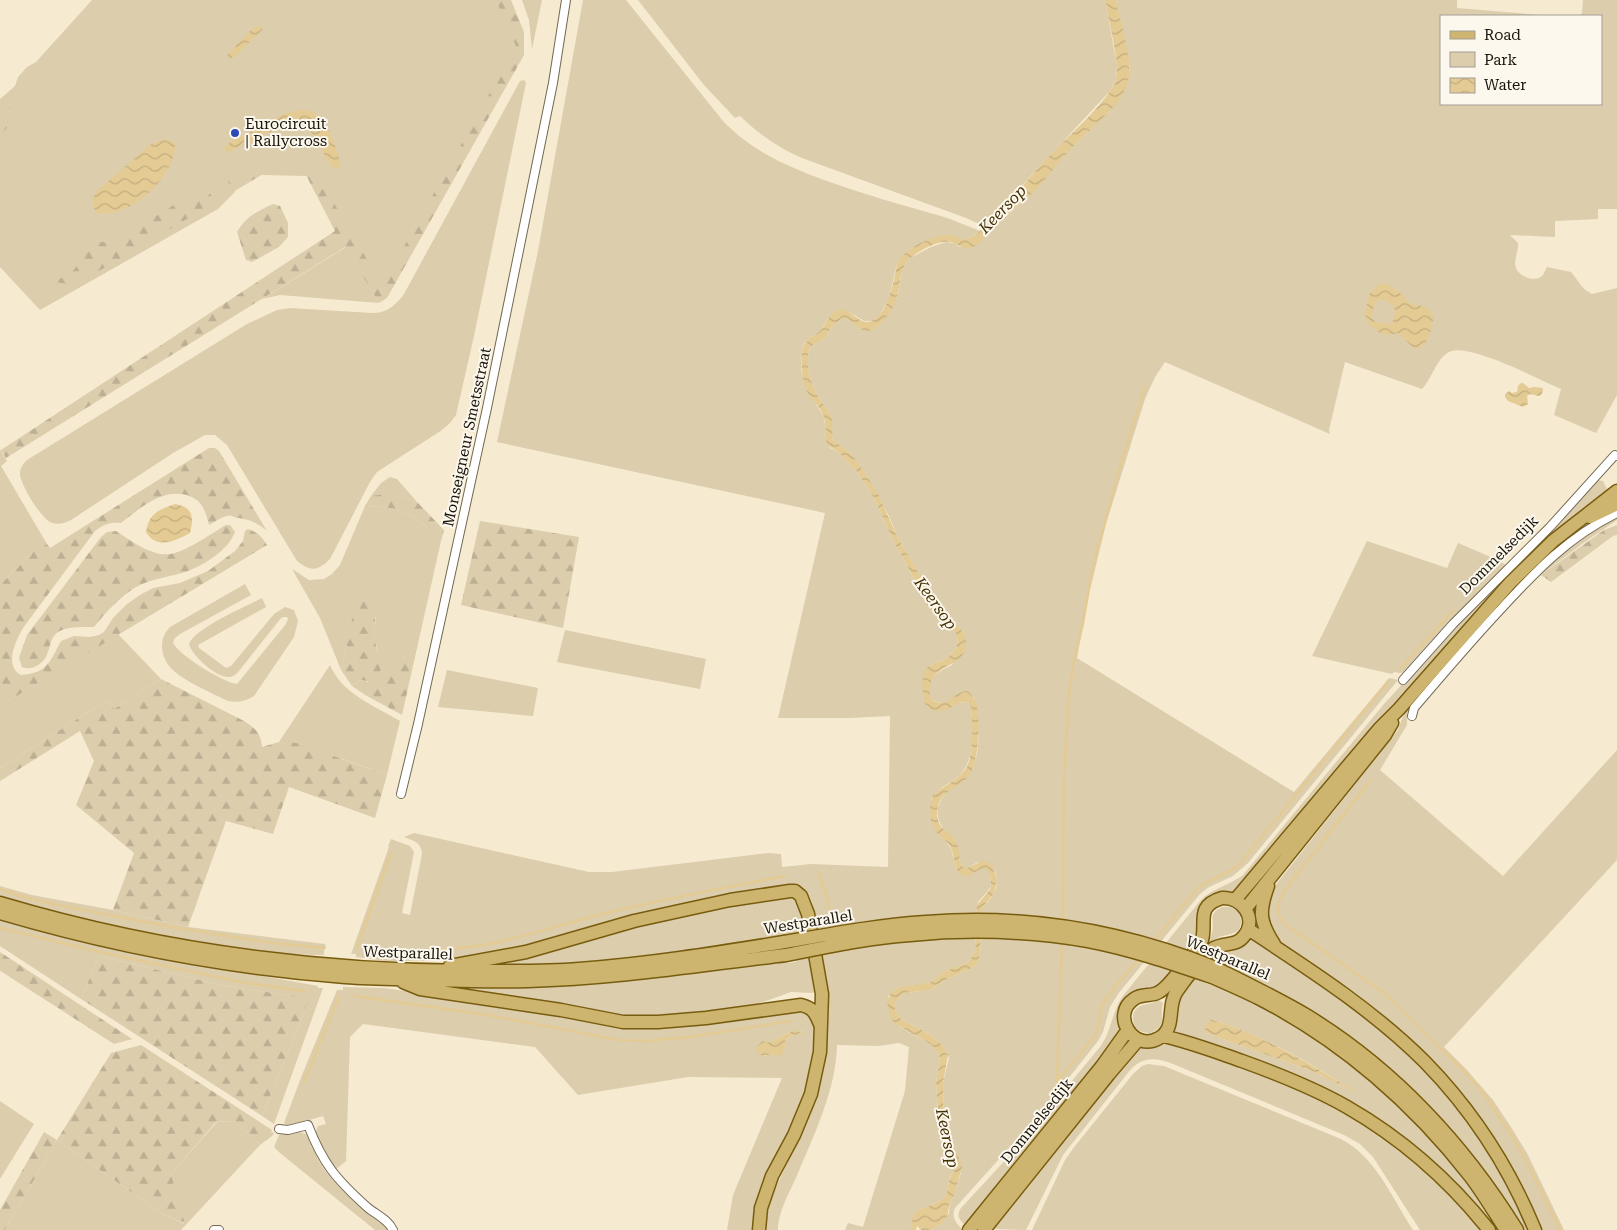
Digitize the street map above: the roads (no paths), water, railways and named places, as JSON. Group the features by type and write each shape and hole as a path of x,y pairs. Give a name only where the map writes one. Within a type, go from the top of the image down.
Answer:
{"main road":[{"name":"Dommelsedijk","path":"1235,900 1378,729 1399,710 1510,583 1553,541 1617,491"},
{"name":"Dommelsedijk","path":"1580,520 1617,504"},
{"name":"Dommelsedijk","path":"1246,908 1385,735 1399,710"},
{"path":"1269,881 1261,912 1262,922 1266,932 1276,946"},
{"path":"433,971 455,964 526,952 634,921 730,900 795,890 804,901 808,914 822,994 820,1052 811,1094 794,1135 772,1176 761,1208 758,1230"},
{"path":"1226,898 1235,900 1246,908 1249,917 1248,929 1244,936 1234,944 1212,948 1182,985 1172,1001 1168,1030 1156,1040 1149,1042 1138,1040 1127,1030 1124,1017 1126,1008 1137,997 1160,992 1199,946 1204,935 1202,918 1206,909 1218,899 1226,898"},
{"name":"Westparallel","path":"0,903 106,931 195,948 397,979 493,981 578,978 664,970 785,948"},
{"name":"Westparallel","path":"0,913 102,940 229,964 337,971 533,971 578,969 948,932 1016,933 1089,942 1214,973 1266,992 1308,1016 1378,1067 1422,1108 1450,1138 1492,1191 1517,1230"},
{"path":"1248,929 1276,946 1366,1010 1424,1062 1447,1086 1480,1126 1509,1175 1535,1230"},
{"name":"Westparallel","path":"1214,973 1300,1022 1354,1059 1394,1093 1460,1164 1489,1202 1506,1230"},
{"path":"397,979 420,989 561,1010 623,1022 658,1022 706,1018 800,1005 810,1007 816,1014 820,1024"},
{"name":"Dommelsedijk","path":"979,1227 1102,1066 1127,1030"},
{"path":"1163,1036 1187,1041 1272,1072 1310,1088 1347,1107 1380,1128 1432,1169 1471,1207 1489,1230"},
{"name":"Dommelsedijk","path":"979,1227 1138,1040"}],"street":[{"name":"Monseigneur Smetsstraat","path":"401,794 468,501 553,83 566,0"},
{"name":"Dommelsedijk","path":"1403,680 1452,624 1550,527 1615,455 1617,456"},
{"path":"1412,716 1414,708 1462,651 1546,562 1570,541 1617,512"},
{"path":"279,1129 288,1130 308,1125 318,1150 337,1179 368,1208 388,1223 393,1230"}],"water":[{"name":"Keersop","path":"1105,0 1116,0 1129,64 1127,84 1114,107 1067,153 1035,191 1002,219 976,245 967,248 951,242 941,242 926,248 908,260 901,275 895,303 888,315 877,327 865,331 842,318 830,329 826,337 810,347 808,367 811,381 816,394 831,417 833,440 851,454 859,464 878,494 897,536 938,607 965,634 966,645 964,653 959,659 933,678 930,686 931,697 933,701 939,703 967,691 971,694 977,705 978,742 975,761 969,775 940,801 937,815 940,825 956,842 964,868 982,861 993,866 997,880 994,893 982,909 980,954 977,964 972,968 947,979 930,990 905,993 900,996 895,1004 895,1010 901,1019 931,1035 943,1046 948,1055 943,1083 944,1125 962,1167 947,1217 941,1224 930,1230 921,1230 917,1226 916,1230 912,1230 912,1221 917,1211 936,1203 944,1197 955,1167 939,1128 936,1082 940,1060 939,1055 932,1045 894,1023 889,1013 887,1001 895,989 931,982 945,971 969,962 975,951 977,905 991,888 990,875 986,869 979,870 969,877 960,874 956,868 950,846 936,832 930,817 933,795 957,778 968,765 972,740 971,707 968,702 961,702 946,710 937,711 930,709 925,704 922,684 924,672 928,666 944,660 956,649 958,641 956,634 926,604 874,498 856,470 838,452 827,445 823,415 806,390 802,372 802,352 806,342 821,330 835,311 845,310 862,321 870,322 877,318 883,311 887,301 897,263 901,257 914,247 938,236 953,235 965,239 971,238 978,233 1052,153 1098,107 1113,87 1117,72"},
{"path":"261,26 262,30 235,56 227,58 228,54 251,30"},
{"path":"294,111 309,111 322,120 331,134 341,165 335,169 332,167 308,127 300,125 280,129 230,151 226,152 224,149 229,143 284,114"},
{"path":"160,140 171,140 175,144 168,169 159,182 136,203 123,210 97,213 92,200 97,191 150,145"},
{"path":"1379,284 1387,284 1403,295 1409,303 1426,307 1434,316 1429,336 1424,345 1415,349 1398,333 1390,335 1381,334 1369,325 1364,313 1370,293","holes":["1383,299 1394,306 1393,321 1388,325 1382,322 1376,323 1372,318 1374,306 1380,300"]},
{"path":"1521,383 1529,388 1543,388 1542,394 1539,396 1530,394 1527,396 1528,404 1523,407 1508,401 1505,397 1505,394 1509,391 1512,393 1517,392 1518,386"},
{"path":"175,504 189,510 192,518 190,533 166,542 155,541 150,538 146,532 149,520 159,510"},
{"path":"1210,1019 1267,1041 1356,1093 1312,1071 1206,1033 1204,1031"},
{"path":"792,1031 804,1033 791,1036 785,1041 784,1050 779,1056 761,1055 756,1049 762,1041 771,1042"}],"waterway":[{"path":"1063,923 1064,785 1068,703 1073,665 1083,623 1092,570 1122,460 1145,387"},
{"path":"1400,669 1453,611"},
{"path":"1153,942 1198,888 1238,866 1388,682"},
{"path":"1370,781 1284,891 1279,901 1278,913 1287,926 1383,992 1467,1074 1484,1094 1513,1137 1560,1230"},
{"path":"357,948 391,853"},
{"path":"818,872 828,901 831,924"},
{"path":"370,951 429,950 488,944 598,915 691,894 785,876"},
{"path":"0,889 53,904 166,926 264,942 324,948"},
{"path":"0,928 104,953 246,983 304,991"},
{"path":"1062,941 1057,1082 1096,1034 1101,1008 1106,999 1140,958"},
{"path":"304,1082 339,996"},
{"path":"354,996 488,1015 618,1040 644,1041 690,1037 791,1021"}],"place":[{"name":"Eurocircuit | Rallycross","path":"235,133"}]}
